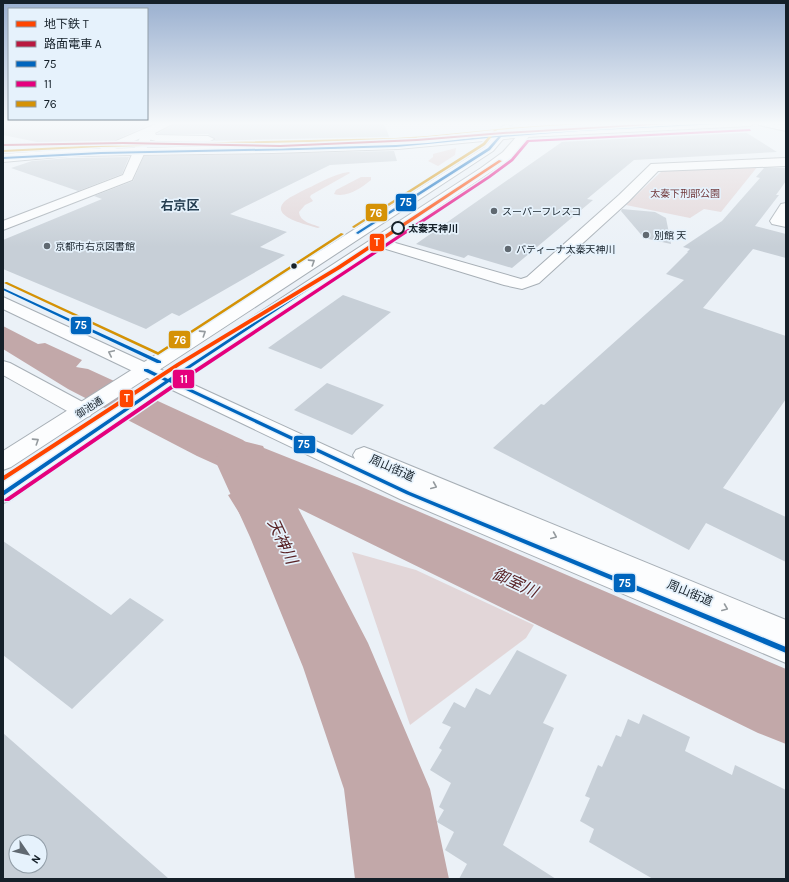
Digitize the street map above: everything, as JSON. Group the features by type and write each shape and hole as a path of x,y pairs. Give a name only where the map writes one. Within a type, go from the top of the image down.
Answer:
{"main road":[{"path":"3,226 128,177 134,164"},
{"name":"御池通","path":"3,494 108,422 157,376 467,164"},
{"name":"御池通","path":"3,462 86,409 157,376 378,242 493,164"},
{"path":"378,242 510,282 528,282 533,280 655,167 729,164"},
{"path":"786,207 777,221 786,223"},
{"name":"周山街道","path":"3,289 157,376 395,469 786,633"},
{"name":"周山街道","path":"3,302 157,376 408,493 786,650"},
{"path":"3,367 86,409"}],"green space":[{"name":"太秦下刑部公園","path":"758,166 721,212 704,209 690,218 626,205 662,171"},
{"path":"350,173 311,195 310,197 313,201 305,205 299,212 304,220 310,224 320,227 318,228 299,222 286,216 282,212 281,207 285,201 290,198 332,177"},
{"path":"361,177 371,177 371,180 358,189 344,195 334,194 336,190"},
{"path":"352,552 416,570 534,625 526,638 410,725"}],"shaded area":[{"path":"3,326 38,344 45,343 82,360 76,367 88,369 243,440 266,459 273,456 324,479 320,482 326,488 311,504 300,507 293,513 295,520 263,534 255,521 247,525 246,524 228,495 241,490 228,470 197,456 68,389 3,349"}],"building":[{"path":"23,164 126,164 122,174 78,191 11,168"},
{"path":"140,164 344,164 330,165 230,214 287,232 260,247 285,255 179,316 172,313 146,329 3,269 3,240 102,199 94,196 133,181"},
{"path":"530,164 629,164 587,199 593,200 512,268 468,255 464,258 416,244"},
{"path":"764,168 786,168 786,181 776,195 779,195 755,226 786,234 786,258 753,249 703,308 786,336 786,399 723,488 786,517 786,562 706,523 689,550 493,448 541,404 544,405 684,280 666,274 690,249 683,247 722,221 760,178 756,177"},
{"path":"622,209 655,212 666,218 671,244 644,238 621,211"},
{"path":"343,295 391,312 321,369 268,348"},
{"path":"327,383 384,405 352,435 294,410"},
{"path":"3,541 111,615 130,598 164,620 72,709 3,655"},
{"path":"517,650 567,675 543,723 554,728 503,845 556,879 459,879 467,864 445,850 454,832 437,822 444,810 439,807 451,783 430,770 442,750 439,748 451,727 442,723 454,702 465,708 476,688 490,695"},
{"path":"643,714 690,737 685,751 732,775 735,765 786,790 786,879 653,879 589,842 594,829 580,821 590,798 585,796 598,765 602,767 616,735 621,737 628,719 639,724"},
{"path":"3,733 169,879 3,879"}],"waterway":[{"name":"天神川","path":"243,460 282,537 341,667 387,789 402,879"},
{"name":"御室川","path":"251,464 336,500 786,707"}],"metro line":[{"name":"T","path":"3,479 179,364 338,268 495,164"}],"transit line":[{"name":"76","path":"354,227 452,164"},
{"name":"75","path":"358,233 465,164"},
{"name":"11","path":"7,500 185,378 506,164"},
{"name":"76","path":"6,283 158,354 342,234"},
{"name":"75","path":"3,494 181,372 378,242"},
{"name":"75","path":"3,289 159,362"},
{"name":"75","path":"146,370 408,493 786,650"}],"place":[{"name":"スーパーフレスコ","path":"494,211"},
{"name":"太秦天神川","path":"398,228"},
{"name":"別館 天","path":"646,235"},
{"name":"京都市右京図書館","path":"47,246"},
{"name":"パティーナ太秦天神川","path":"508,249"}],"district":[{"name":"右京区","path":"180,205"}]}
